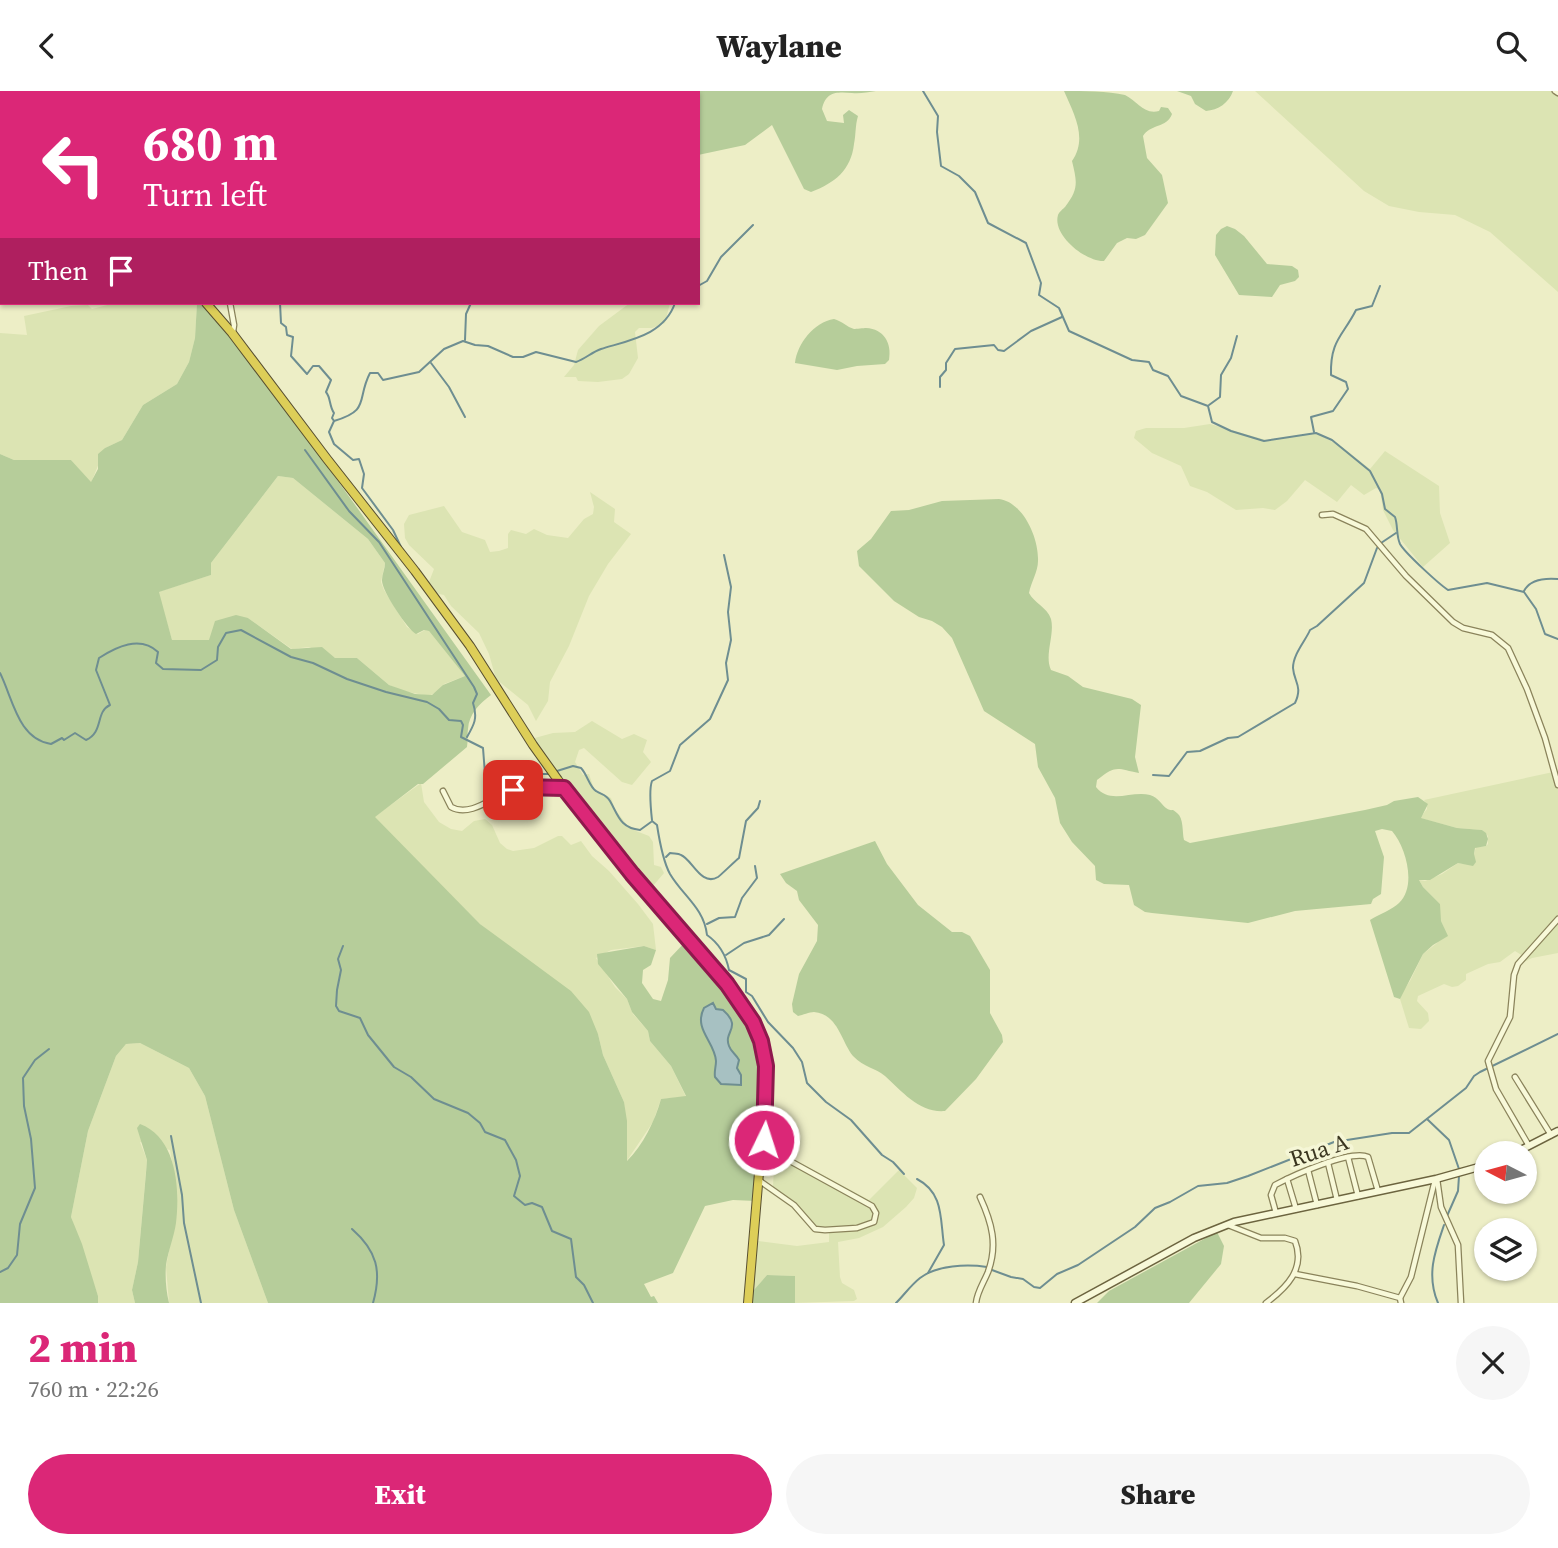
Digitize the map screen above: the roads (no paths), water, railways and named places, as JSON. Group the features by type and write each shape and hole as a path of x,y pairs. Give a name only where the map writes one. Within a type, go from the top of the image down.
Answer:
{"highway":[{"path":"208,305 423,582 470,646 533,745 564,788 632,874 736,995 758,1031 764,1049 767,1078 748,1303"}],"street":[{"path":"230,305 234,325 232,333"},
{"path":"1322,515 1333,514 1366,529 1398,567 1452,622 1463,628 1492,635 1508,648 1532,700 1558,785"},
{"path":"443,791 451,807 461,810 490,802 518,788 564,788"},
{"path":"1526,1141 1496,1089 1489,1069 1491,1054 1510,1017 1514,975 1518,964 1558,919"},
{"path":"1515,1077 1551,1136"},
{"path":"1537,1143 1558,1131"},
{"name":"Rua A","path":"1276,1213 1272,1188 1308,1170 1358,1154 1368,1157 1378,1191"},
{"path":"1348,1157 1358,1196"},
{"path":"760,1181 794,1205 815,1229 857,1228 874,1222 876,1213 872,1206 790,1161 780,1160"},
{"path":"1328,1163 1337,1200"},
{"path":"1075,1303 1194,1238 1227,1225 1474,1168"},
{"path":"1308,1170 1317,1205"},
{"path":"1287,1179 1296,1209"},
{"path":"1295,1274 1357,1286 1400,1301 1411,1277 1436,1179"},
{"path":"1436,1179 1441,1207 1458,1245 1461,1303"},
{"path":"976,1303 991,1263 993,1249 993,1229 980,1197"},
{"path":"1227,1225 1261,1238 1285,1238 1295,1241 1298,1257 1295,1274 1284,1289 1266,1303"}],"water":[{"path":"713,1003 716,1009 723,1010 732,1021 728,1041 739,1060 737,1068 741,1075 741,1085 721,1084 715,1077 715,1054 701,1022 704,1008"}],"waterway":[{"path":"923,91 938,116 941,166 959,176 975,192 988,223 1026,243 1041,283 1039,295 1059,308 1069,331 1132,360 1149,362 1153,370 1168,376 1181,396 1208,406 1212,422 1231,431 1264,441 1316,433 1332,440 1370,471 1382,494 1385,509 1395,517 1400,544 1430,575 1448,590 1487,583 1524,592 1536,609 1545,634 1558,639"},
{"path":"700,285 707,281 721,257 753,225"},
{"path":"1314,432 1311,417 1333,411 1348,389 1346,382 1331,375 1331,363 1338,339 1356,310 1372,306 1380,286"},
{"path":"280,305 281,323 286,327 287,335 293,337 291,356 307,374 313,366 319,366 331,380 326,392 334,413 329,432 334,444 353,460 359,459 364,474 362,488 393,530 401,547"},
{"path":"465,340 466,314 470,305"},
{"path":"334,421 346,417 358,408 370,373 378,373 383,380 419,372 444,349 463,341 488,346 513,357 523,357 536,352 576,362 598,350 645,335 663,322 674,305"},
{"path":"940,387 940,377 955,349 994,345 998,350 1004,351 1031,331 1062,317"},
{"path":"1209,405 1220,397 1221,375 1231,358 1237,336"},
{"path":"431,363 449,387 465,417"},
{"path":"305,450 349,511 379,542 474,687 477,694 473,703 475,717 467,737"},
{"path":"1381,543 1396,533"},
{"path":"1153,775 1169,776 1187,752 1200,751 1228,738 1238,737 1295,703 1298,688 1293,668 1297,652 1310,630 1364,583 1377,548"},
{"path":"652,820 652,781 670,771 680,745 710,719 728,680 726,663 731,640 728,612 731,587 724,555"},
{"path":"1524,591 1534,582 1558,579"},
{"path":"0,673 18,716 31,734 40,741 51,744 75,733 86,740 95,732 102,712 110,705 96,670 99,658 128,644 144,644 158,652 156,663 163,669 201,670 217,660 218,647 226,633 241,630 291,657 386,692 427,702 439,709 449,720 461,721 461,737 483,748 485,774 519,767 537,774 549,774"},
{"path":"557,771 573,766 581,768 594,789 607,797 628,827 640,830 651,822"},
{"path":"666,857 670,853 680,854 702,875 712,879 718,877 739,858 746,821 758,808 760,801"},
{"path":"652,821 657,825 670,874 702,917 707,935 722,950 729,970 746,979 746,992 752,996 768,1022 793,1048 802,1062 807,1083 826,1102 851,1120 882,1155 904,1174"},
{"path":"707,924 719,918 735,917 742,898 757,878 755,866"},
{"path":"726,955 744,943 769,935 784,919"},
{"path":"343,946 338,959 341,970 336,1006 339,1011 360,1018 368,1035 394,1067 411,1077 434,1099 468,1113 480,1123 485,1132 505,1140 516,1160 520,1176 514,1196 525,1205 532,1203 542,1207 552,1231 571,1239 576,1277 584,1285 593,1303"},
{"path":"992,1270 1023,1279 1040,1288 1057,1274 1078,1265 1135,1227 1155,1208 1198,1186 1227,1183 1334,1142 1409,1133 1466,1088 1480,1072 1558,1034"},
{"path":"0,1272 8,1268 17,1255 20,1224 35,1188 23,1078 35,1060 49,1049"},
{"path":"1427,1119 1449,1140 1459,1169"},
{"path":"171,1136 182,1195 184,1223 201,1303"},
{"path":"1447,1216 1458,1191 1459,1176"},
{"path":"917,1179 932,1192 941,1216 944,1245 928,1273"},
{"path":"1438,1303 1432,1273 1444,1225"},
{"path":"352,1229 367,1245 375,1262 377,1281 373,1303"},
{"path":"896,1303 917,1281 935,1270 961,1266 987,1267"}]}
